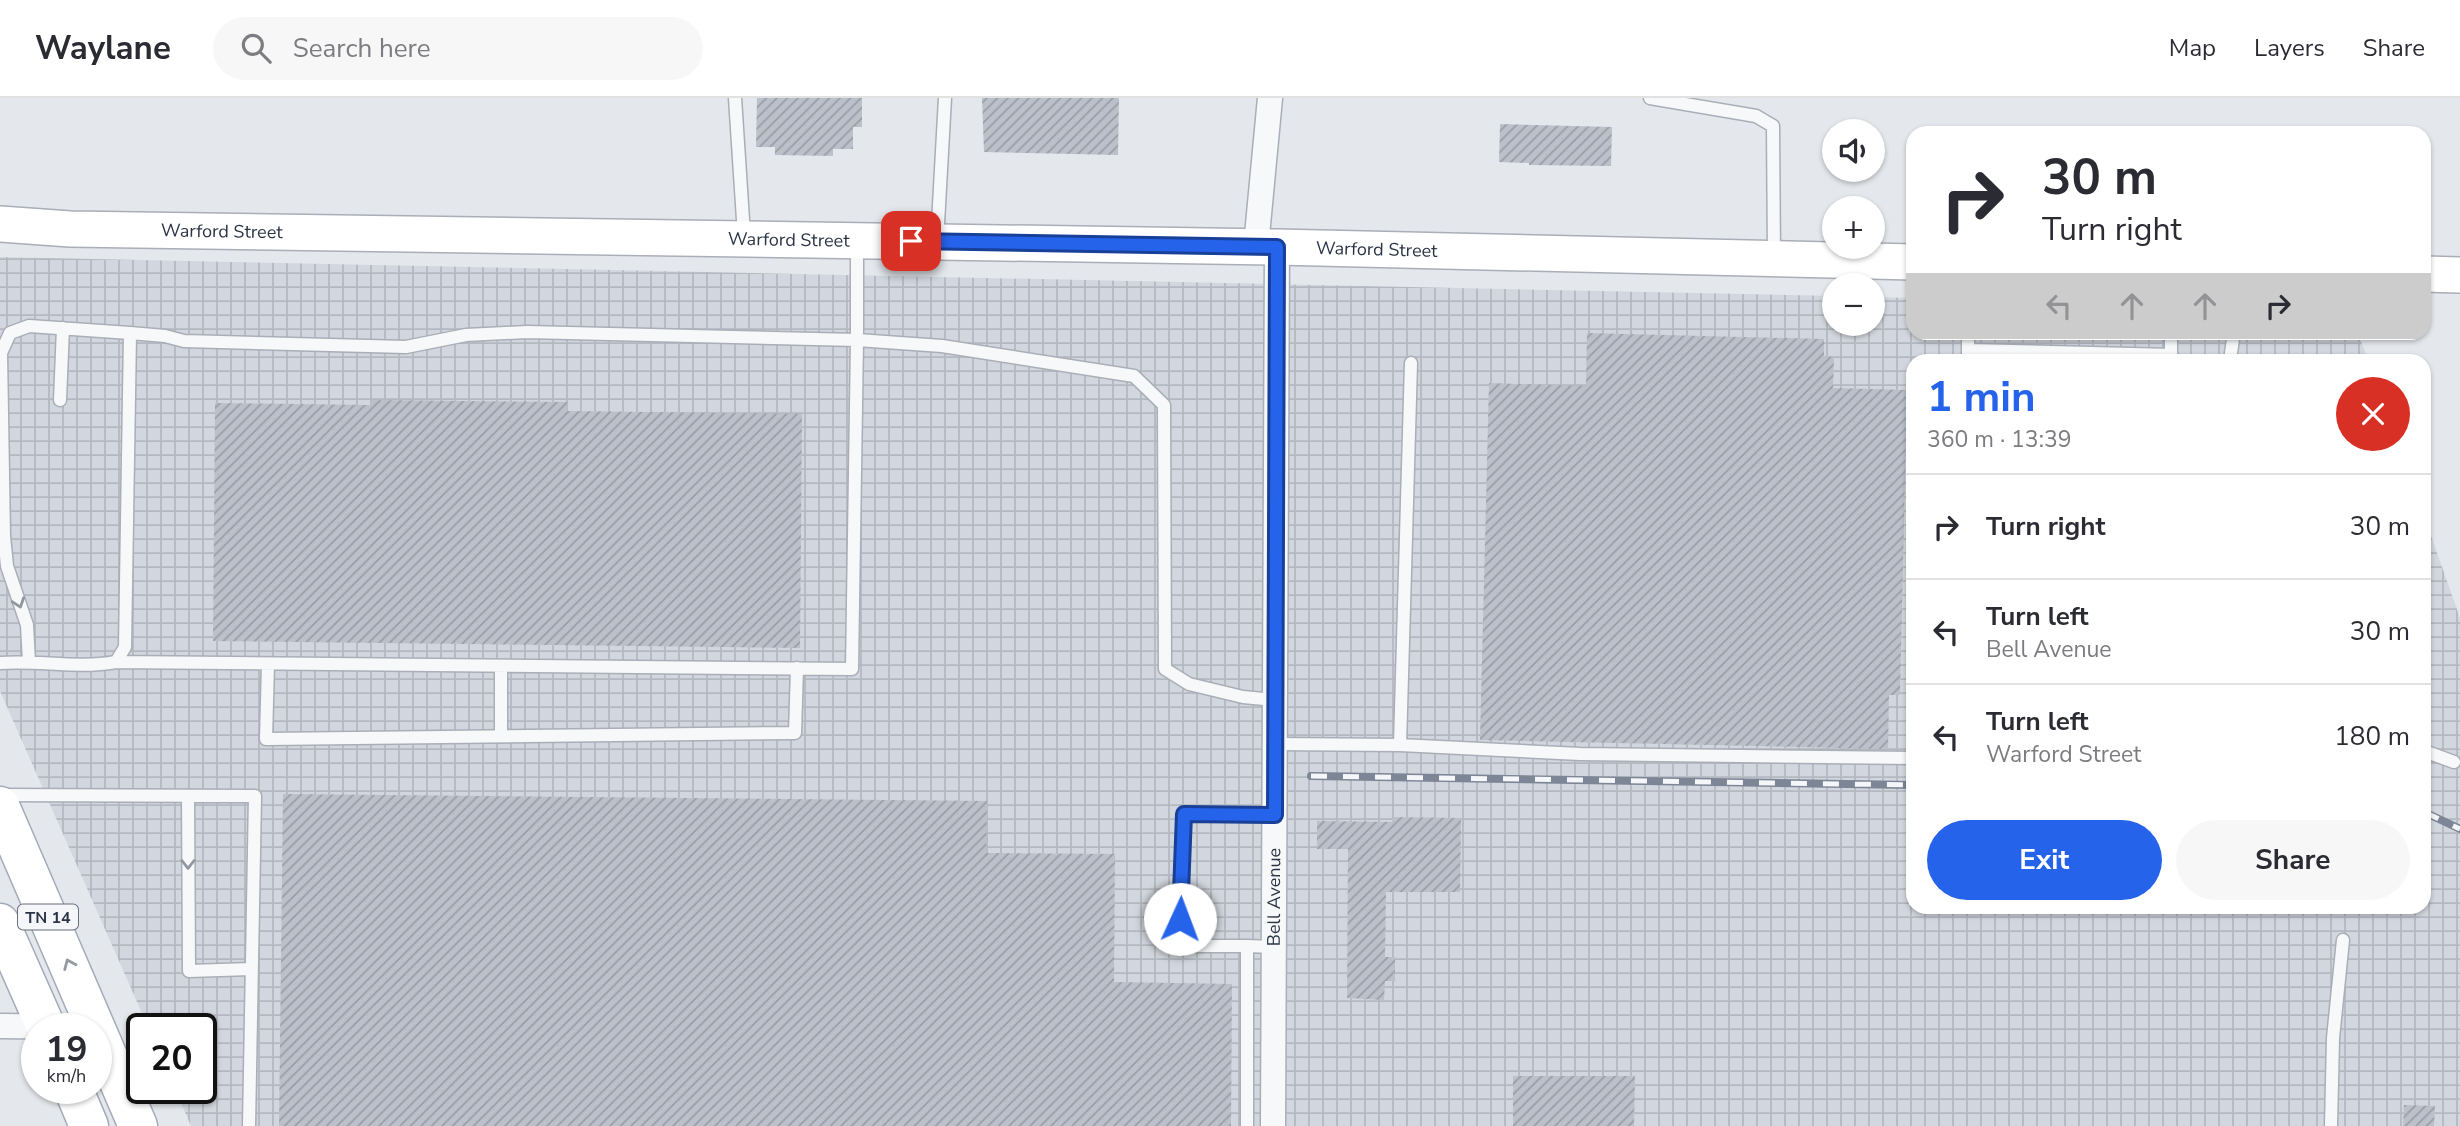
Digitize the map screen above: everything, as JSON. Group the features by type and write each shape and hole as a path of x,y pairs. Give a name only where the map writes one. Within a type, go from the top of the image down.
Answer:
{"main road":[{"name":"Warford Street","path":"0,224 71,229 1267,246 1906,262"},
{"path":"2431,274 2460,275"},
{"name":"TN 14","path":"0,806 90,1013"},
{"name":"TN 14","path":"0,923 39,1013"},
{"name":"TN 14","path":"112,1065 138,1126"},
{"path":"80,1104 89,1126"}],"street":[{"name":"Bell Avenue","path":"1270,98 1267,246 1275,700 1273,1126"},
{"path":"0,1026 21,1027"}],"lane":[{"path":"735,98 744,239"},
{"path":"937,242 945,98"},
{"path":"1650,98 1756,116 1773,126 1774,258"},
{"path":"0,663 29,662 81,667 116,662 852,668 857,241"},
{"path":"29,662 27,625 7,566 4,536 1,352 9,333 29,326 130,332 184,341 406,347 466,335 527,332 857,340 942,346 1134,376 1164,405 1165,668 1189,684 1243,697 1275,700"},
{"path":"60,400 63,328"},
{"path":"116,662 125,647 130,332"},
{"path":"1400,746 1411,363"},
{"path":"268,664 266,739 795,733 797,668"},
{"path":"501,666 501,736"},
{"path":"1275,744 1580,754 1906,758"},
{"path":"2431,754 2454,762"},
{"path":"0,795 255,796 249,1126"},
{"path":"188,796 189,971 251,970"},
{"path":"1274,947 1179,946 1184,814 1275,815"},
{"path":"2331,1126 2333,1038 2343,940"},
{"path":"1247,946 1247,1126"}],"shaded area":[{"path":"0,257 1822,296 1822,336 1885,336 1885,297 1906,298 1906,340 2361,340 2366,354 1906,354 1906,914 2431,914 2431,536 2460,618 2460,1126 191,1126 181,1104 217,1104 217,1013 142,1013 0,691"}],"building":[{"path":"757,98 862,98 862,127 853,127 853,149 833,149 833,156 775,155 775,147 756,147"},
{"path":"982,98 1119,98 1118,155 984,152"},
{"path":"1500,124 1612,127 1611,166 1499,162"},
{"path":"1587,333 1824,339 1824,356 1834,357 1833,388 1906,390 1900,695 1889,695 1888,749 1480,740 1489,383 1586,386"},
{"path":"371,400 567,402 567,411 802,414 800,648 213,641 215,403 371,405"},
{"path":"283,794 987,801 986,853 1115,854 1114,982 1232,984 1231,1126 279,1126"},
{"path":"1392,817 1461,818 1460,892 1386,892 1385,957 1395,957 1395,981 1385,981 1384,1000 1347,998 1348,849 1317,849 1317,821 1392,822"},
{"path":"1513,1076 1635,1076 1634,1126 1513,1126"},
{"path":"2404,1105 2435,1106 2434,1126 2403,1126"}],"railway":[{"path":"1311,776 1906,785"},
{"path":"2431,815 2460,829"}],"route":[{"path":"911,241 1277,247 1275,815 1184,814 1180,919"}]}
